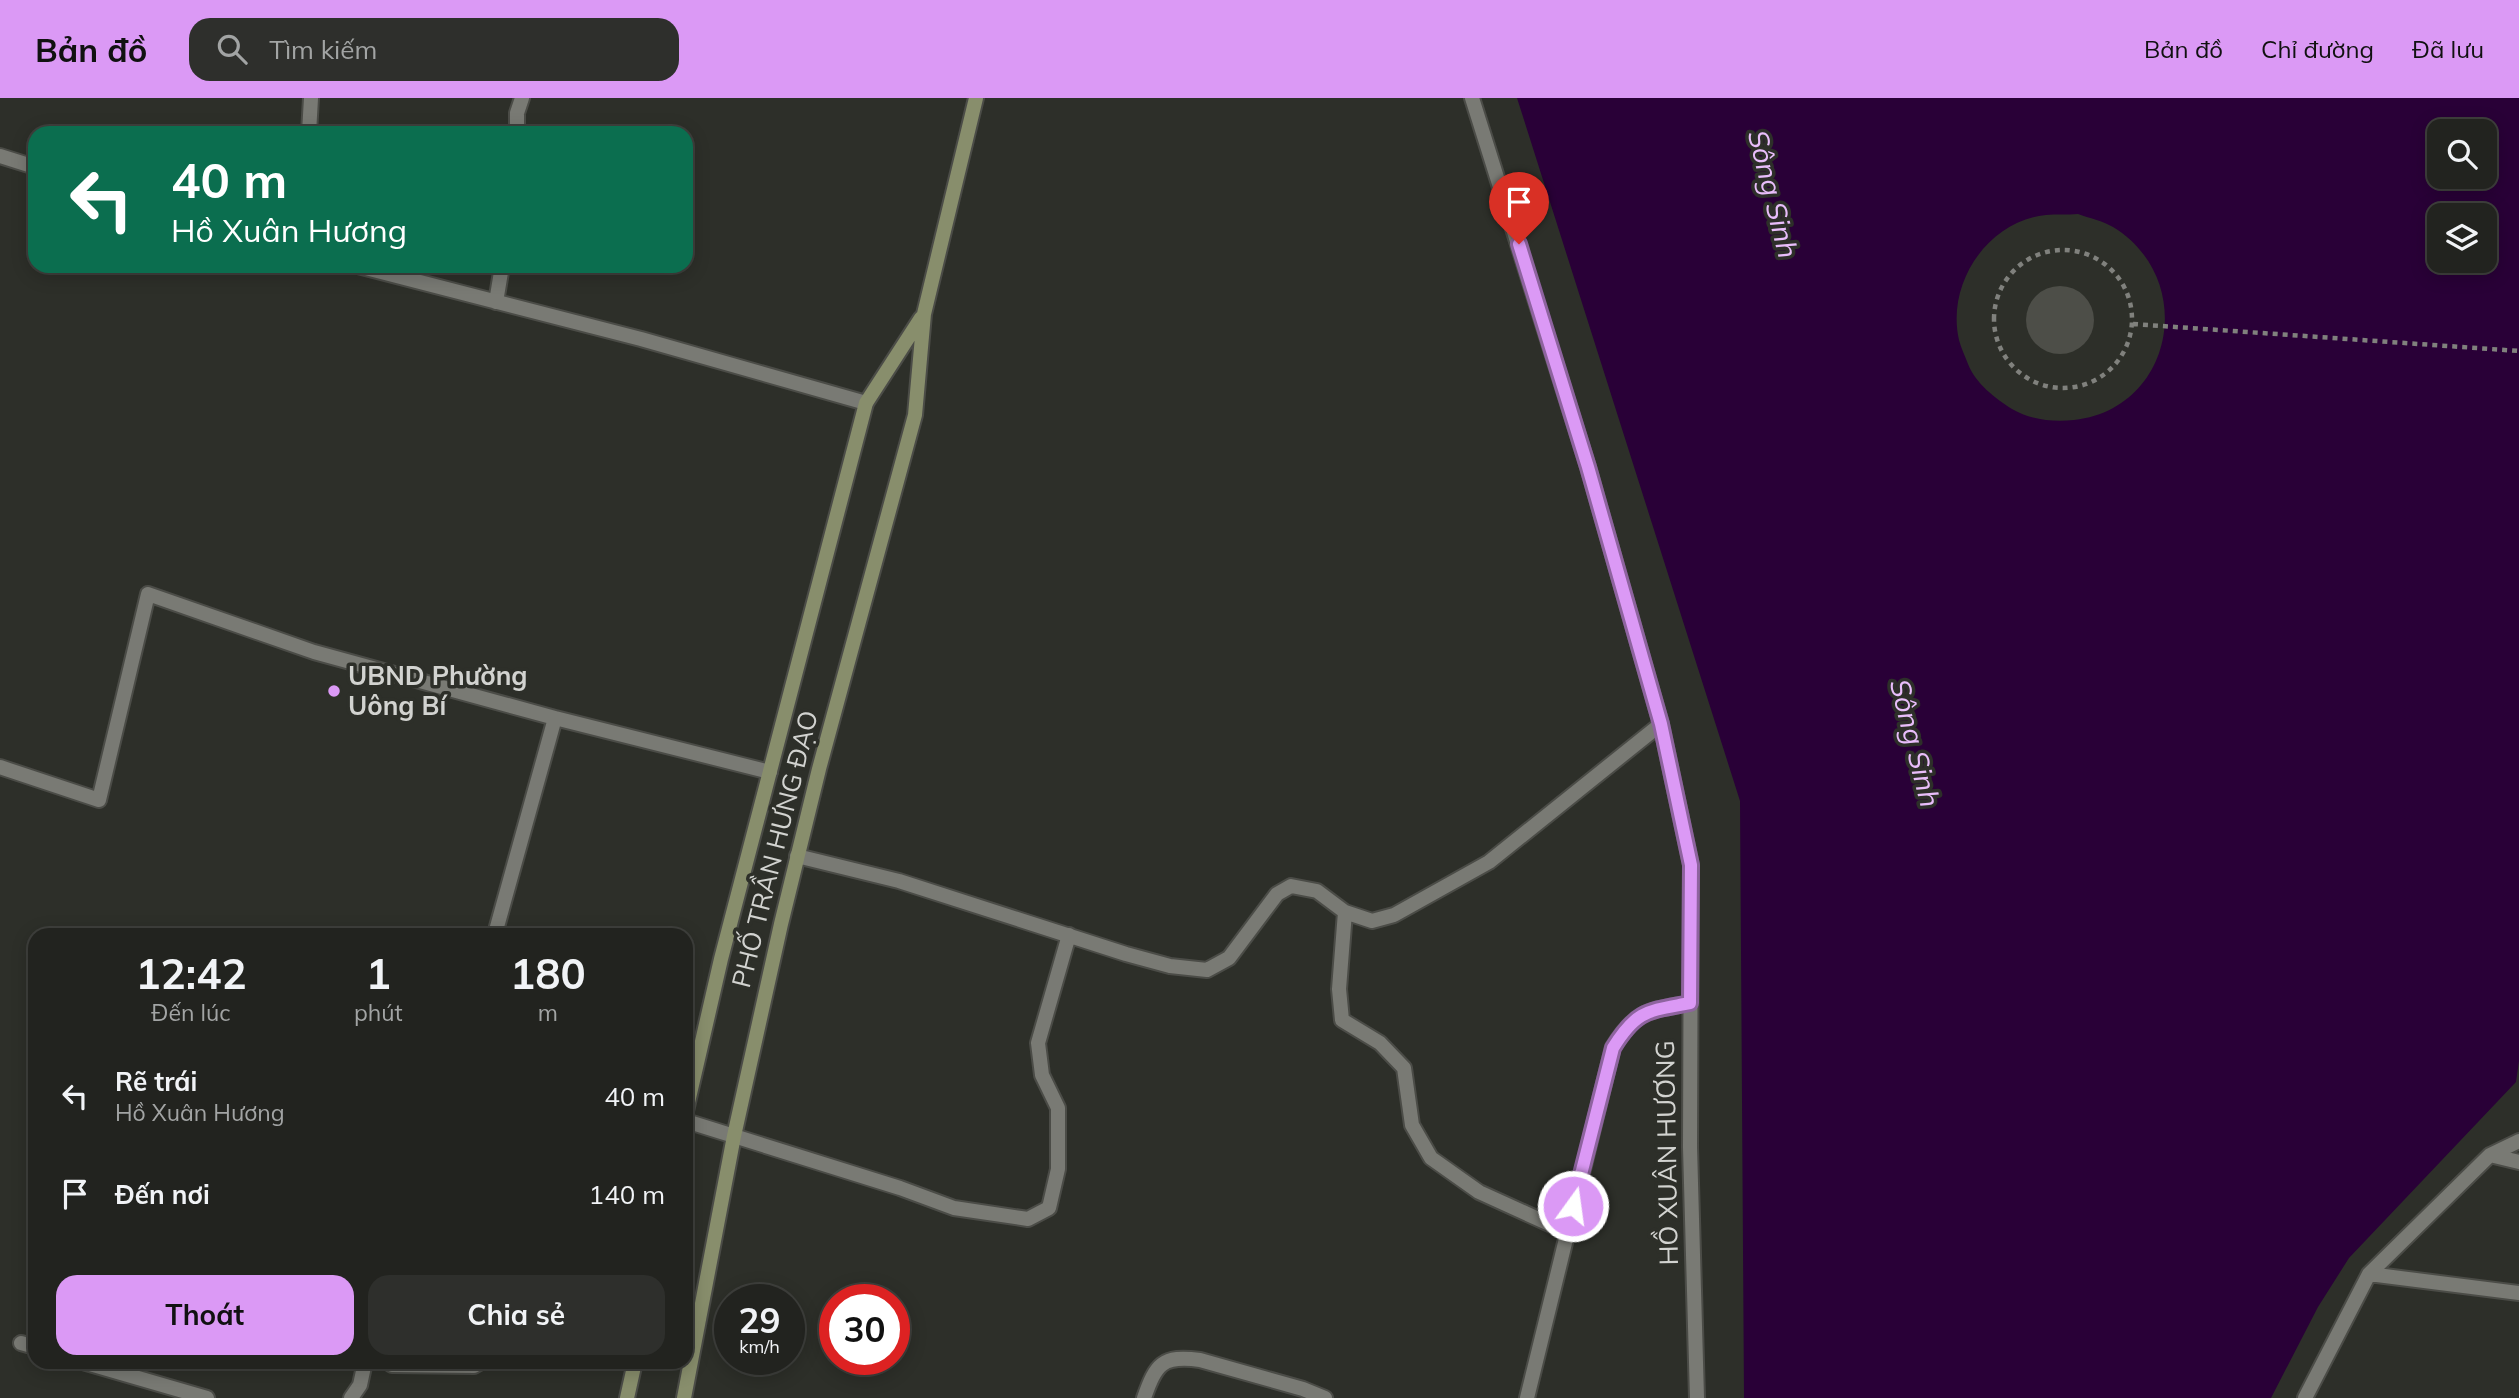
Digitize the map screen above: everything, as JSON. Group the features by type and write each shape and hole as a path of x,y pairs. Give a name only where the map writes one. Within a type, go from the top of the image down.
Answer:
{"main road":[{"name":"PHỐ TRẦN HƯNG ĐẠO","path":"693,1351 734,1136 797,856 850,648 915,415 924,314 976,98"},
{"name":"PHỐ TRẦN HƯNG ĐẠO","path":"693,1081 721,959 866,403 924,314"},
{"path":"627,1398 633,1369"},
{"name":"PHỐ TRẦN HƯNG ĐẠO","path":"684,1398 690,1369"}],"street":[{"path":"309,126 311,98"},
{"path":"517,126 517,113 522,98"},
{"name":"HỒ XUÂN HƯƠNG","path":"1472,98 1588,467 1661,724 1691,865 1690,1160 1697,1398"},
{"path":"0,156 28,165"},
{"path":"385,273 641,339 866,403"},
{"path":"496,302 501,273"},
{"path":"0,767 99,800 148,594 314,652 555,718 770,772"},
{"path":"497,928 555,718"},
{"path":"797,856 899,881 1126,954 1170,966 1207,970 1229,958 1277,894 1292,886 1317,891 1345,912 1372,921 1394,915 1489,862 1661,724"},
{"path":"1345,912 1339,989 1342,1020 1380,1043 1404,1068 1412,1125 1431,1158 1479,1192 1567,1232"},
{"path":"693,1123 900,1188 954,1208 1028,1219 1049,1208 1058,1169 1058,1108 1042,1075 1038,1043 1069,935"},
{"path":"1527,1398 1613,1048 1626,1027 1644,1012 1690,1003"},
{"path":"2305,1398 2369,1274 2490,1155 2519,1142"},
{"path":"2490,1155 2519,1162"},
{"path":"2369,1274 2519,1293"},
{"path":"1144,1398 1160,1364 1170,1359 1186,1358 1303,1389 1325,1398"},
{"path":"107,1369 207,1398"},
{"path":"351,1398 360,1385 363,1369"}],"path":[{"path":"2059,249 2083,252 2104,262 2120,279 2130,300 2133,324 2127,346 2116,365 2098,379 2077,387 2055,388 2033,382 2014,369 2001,352 1993,330 1993,307 2001,286 2016,267 2035,255 2059,249"},
{"path":"2133,324 2519,351"}],"water":[{"name":"Sông Sinh","path":"1517,98 2519,98 2519,1061 2516,1082 2349,1258 2318,1307 2271,1398 1744,1398 1740,801","holes":["2078,214 2113,227 2140,250 2157,278 2164,308 2163,339 2153,368 2134,393 2108,411 2074,420 2058,421 2027,416 1993,395 1976,378 1959,340 1959,297 1976,258 2006,229 2025,220 2046,215"]}],"building":[{"path":"2053,286 2067,286 2079,291 2089,301 2094,320 2089,339 2079,349 2067,354 2053,354 2041,349 2031,339 2026,327 2026,313 2031,301 2041,291"}],"place":[{"name":"UBND Phường Uông Bí","path":"334,691"}],"route":[{"path":"1519,244 1588,467 1661,724 1691,865 1690,1003 1644,1012 1626,1027 1613,1048 1573,1206"}]}
